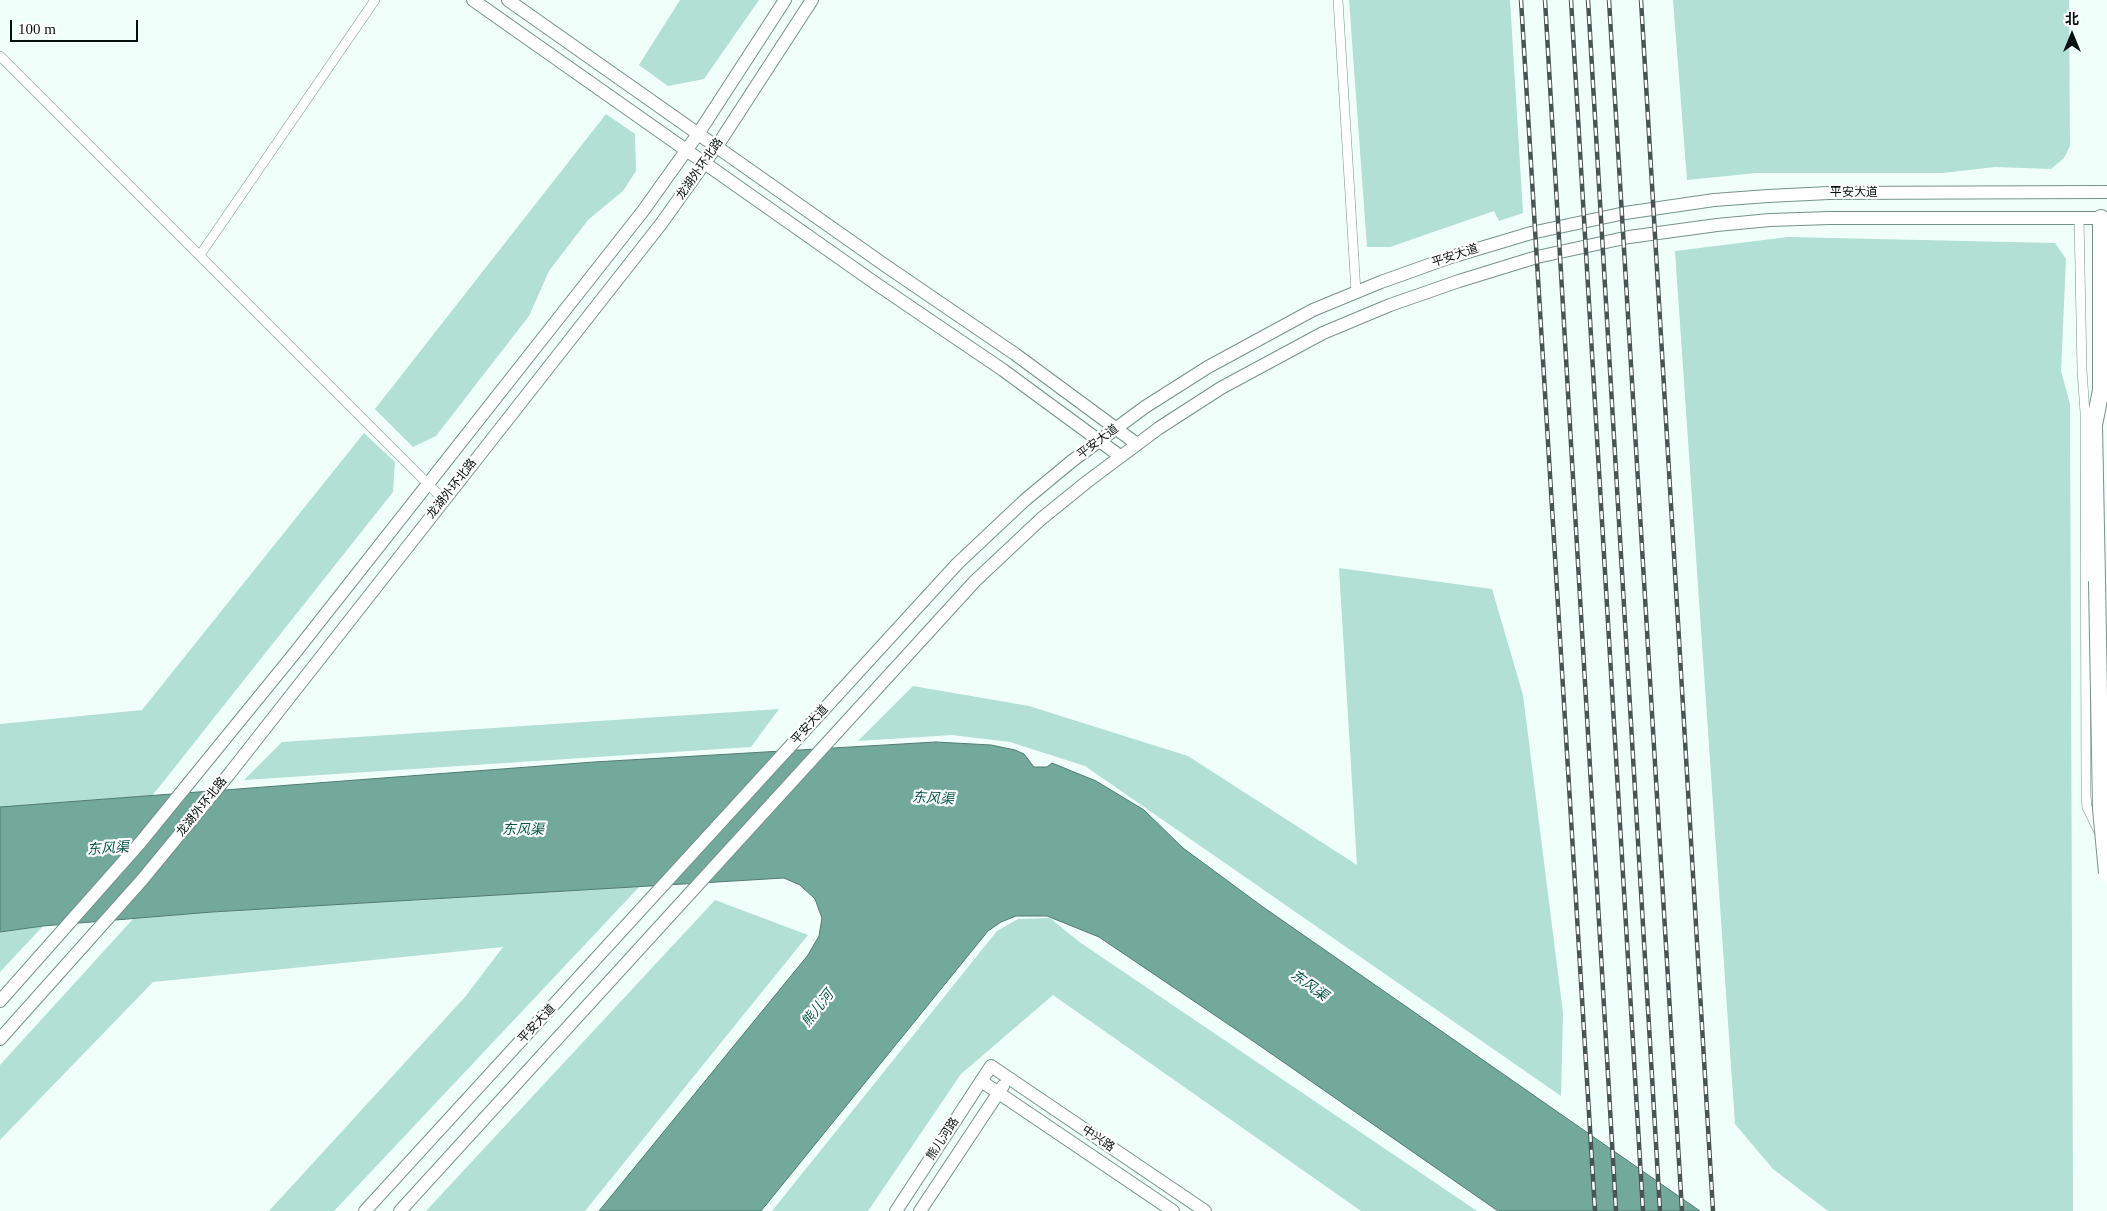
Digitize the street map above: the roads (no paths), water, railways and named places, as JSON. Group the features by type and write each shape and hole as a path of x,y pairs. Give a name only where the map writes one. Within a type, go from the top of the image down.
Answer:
{"highway":[{"path":"2104,218 2101,390 2094,425 2101,809 2107,873"}],"main road":[{"path":"473,0 875,283 1004,370 1120,456"},
{"path":"508,0 716,147 1030,364 1137,444"},
{"name":"龙湖外环北路","path":"0,1001 140,843 195,776 306,639 643,211 698,134 786,0"},
{"name":"龙湖外环北路","path":"0,1039 142,880 230,773 661,224 716,147 812,0"},
{"name":"平安大道","path":"365,1211 840,693 920,603 986,536 1025,500 1099,440 1184,381 1313,310 1356,292 1442,260 1531,233 1625,213 1714,200 1829,193 2107,192"},
{"name":"平安大道","path":"400,1211 859,710 939,620 1003,554 1041,519 1120,456 1221,388 1323,333 1399,302 1538,257 1656,233 1770,220 1830,218 2104,218"},
{"name":"中兴路","path":"991,1066 1205,1211"},
{"name":"熊儿河路","path":"896,1211 991,1066"},
{"name":"熊儿河路","path":"920,1211 1008,1078"},
{"name":"中兴路","path":"981,1081 1173,1211"}],"street":[{"path":"200,255 374,0"},
{"path":"1338,0 1356,292"},
{"path":"0,56 444,500"},
{"path":"2079,218 2082,370 2085,413 2086,796 2087,807 2107,849"}],"water":[{"path":"936,742 991,745 1015,750 1024,754 1034,767 1047,767 1052,763 1096,781 1144,810 1183,848 1263,907 1700,1211 1498,1211 1099,937 1047,916 1016,916 1001,922 988,931 761,1211 599,1211 808,955 819,936 822,918 815,899 800,885 784,878 212,912 43,926 0,932 0,807 594,762"}],"railway":[{"path":"1521,0 1595,1211"},
{"path":"1545,0 1616,1211"},
{"path":"1571,0 1643,1211"},
{"path":"1588,0 1660,1211"},
{"path":"1609,0 1682,1211"},
{"path":"1641,0 1713,1211"}],"water label":[{"name":"东风渠","path":"933,799"},
{"name":"东风渠","path":"523,830"},
{"name":"东风渠","path":"108,849"},
{"name":"东风渠","path":"1309,986"},
{"name":"熊儿河","path":"818,1009"}]}
